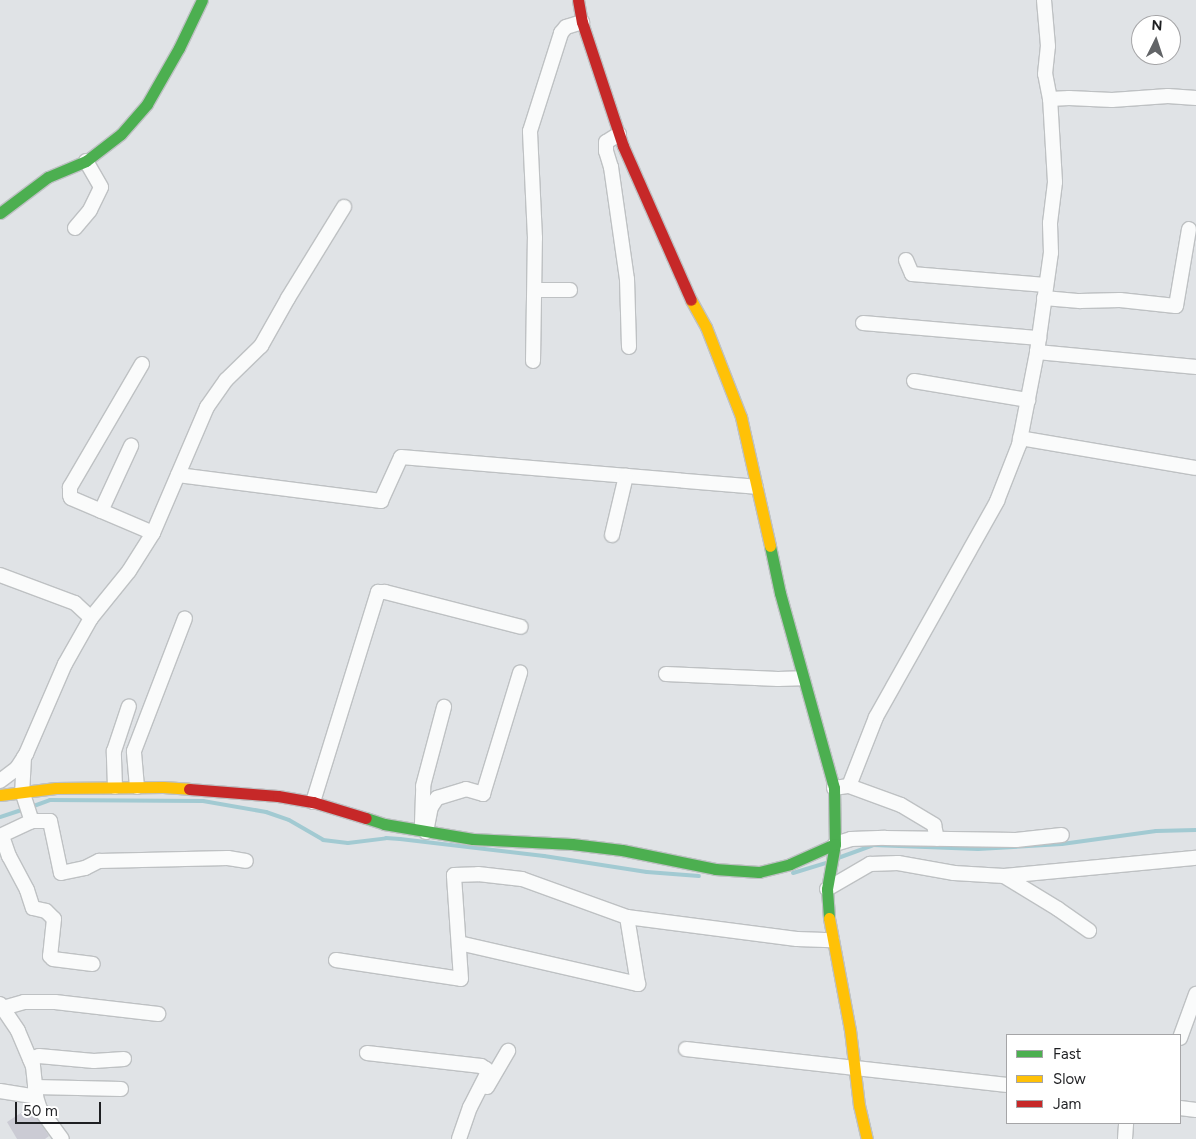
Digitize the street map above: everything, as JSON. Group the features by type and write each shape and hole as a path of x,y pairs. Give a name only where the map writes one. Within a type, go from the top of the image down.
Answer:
{"main road":[{"path":"0,213 48,177 86,161 121,134 147,104 179,48 202,0"},
{"path":"578,0 582,22 619,134 734,395 741,417 780,593 802,678 825,749 834,788 835,844 827,889 832,940 850,1030 859,1105 867,1139"},
{"path":"0,795 23,796 56,788 164,787 278,796 313,802 384,824 424,832 473,839 572,844 613,849 715,869 759,872 790,864 835,844"}],"street":[{"path":"849,786 876,717 1003,488 1020,438 1039,338 1055,182 1050,99 1045,74 1048,46 1044,0"},
{"path":"533,361 535,290 530,130 561,33 566,27 582,22"},
{"path":"1050,99 1112,100 1168,96 1196,98"},
{"path":"619,134 606,142 606,151 611,167 627,279 628,347"},
{"path":"75,228 90,210 101,187 86,161"},
{"path":"0,781 17,768 24,757 36,735 65,664 91,618 129,571 153,533 207,407 226,380 261,346 344,207"},
{"path":"906,260 912,274 1045,291 1080,301 1120,300 1176,306 1189,229"},
{"path":"535,290 570,290"},
{"path":"863,323 1039,338"},
{"path":"1037,352 1196,367"},
{"path":"142,364 70,487 71,498 153,533"},
{"path":"914,381 1028,400"},
{"path":"1020,438 1195,468"},
{"path":"101,511 131,446"},
{"path":"178,475 381,501 400,457 756,487"},
{"path":"612,535 626,476"},
{"path":"0,575 75,603 91,618"},
{"path":"313,802 378,592 385,592 521,627"},
{"path":"137,787 134,751 185,618"},
{"path":"424,832 431,807 437,798 466,789 483,794 520,673"},
{"path":"666,674 778,679 802,678"},
{"path":"115,787 114,751 130,706"},
{"path":"424,832 423,786 444,707"},
{"path":"24,757 23,796 31,819"},
{"path":"834,788 849,786 901,805 934,825 937,839"},
{"path":"93,964 53,959 50,956 54,919 46,911 33,908 27,890 1,836 31,819 50,821 62,873 86,868 99,861 228,858 246,860"},
{"path":"835,844 851,839 1016,840 1062,835"},
{"path":"827,889 870,864 898,863 954,872 1004,876 1196,858"},
{"path":"336,960 461,979 454,876 478,874 522,879 627,917 797,939 832,940"},
{"path":"1004,876 1058,908 1089,932"},
{"path":"459,943 638,984 627,917"},
{"path":"1181,1035 1196,994"},
{"path":"62,1139 40,1109 30,1059 18,1032 1,1006 24,1002 55,1002 158,1014"},
{"path":"686,1049 1006,1084"},
{"path":"467,1139 488,1085 508,1051"},
{"path":"367,1053 481,1066 486,1069 483,1082 470,1106 460,1139"},
{"path":"30,1059 39,1056 94,1061 124,1060"},
{"path":"0,1091 36,1092 121,1089"},
{"path":"1181,1108 1196,1110"},
{"path":"1125,1139 1126,1124"}],"building":[{"path":"30,1107 49,1136 45,1139 17,1139 7,1122"}],"waterway":[{"path":"31,807 50,800 203,801 266,812 289,820 323,840 348,843 386,838 400,839 544,856 647,872 699,876"},
{"path":"0,817 24,809"},
{"path":"838,858 873,845 978,849 1062,844 1156,831 1196,830"},
{"path":"793,873 825,863"}],"traffic: fast":[{"path":"0,213 48,177 86,161 121,134 147,104 179,48 202,0"},
{"path":"770,546 780,593 834,788 835,844 827,889 829,918"},
{"path":"366,818 384,824 473,839 572,844 622,850 715,869 759,872 790,864 835,844"}],"traffic: slow":[{"path":"691,300 706,327 741,417 770,546"},
{"path":"0,795 56,788 163,787 189,789"},
{"path":"829,918 850,1030 859,1105 867,1139"}],"traffic: jam":[{"path":"578,0 582,22 623,146 691,300"},
{"path":"189,789 278,796 313,802 366,818"}]}
